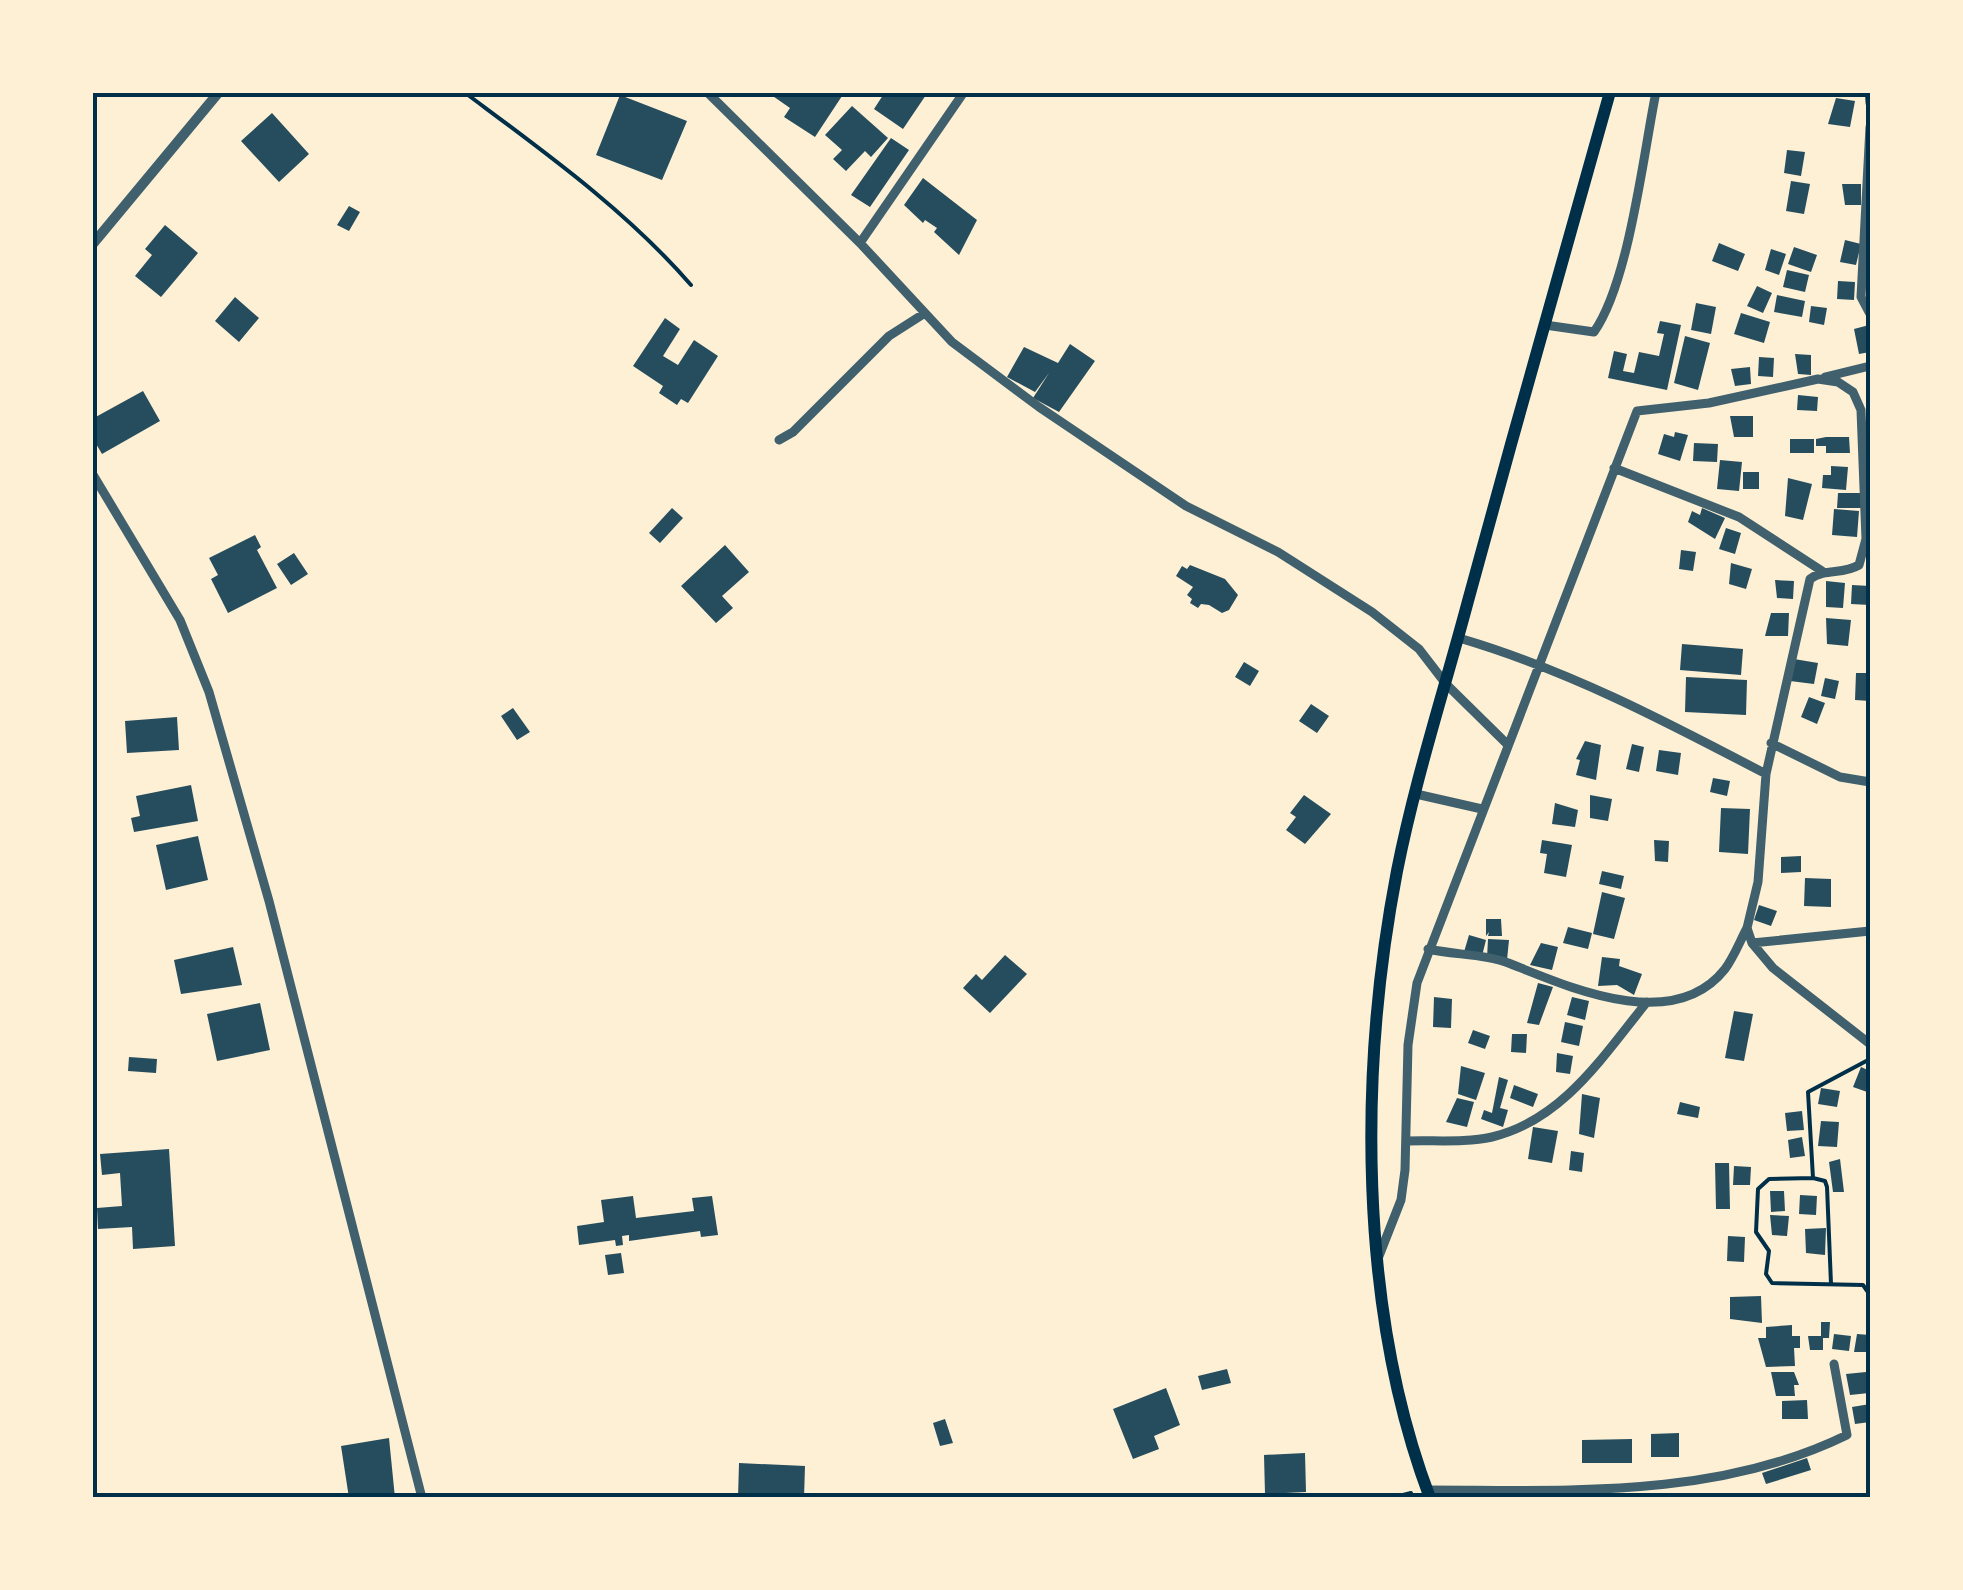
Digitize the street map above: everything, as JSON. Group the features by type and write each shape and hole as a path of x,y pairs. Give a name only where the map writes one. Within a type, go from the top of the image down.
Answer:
{"main road":[{"path":"1429,1494 1387,1328 1378,1260 1372,1135 1377,1006 1398,869 1416,794 1610,92"}],"street":[{"path":"92,245 219,92"},
{"path":"707,92 860,243 952,342 1039,407 1186,506 1278,552 1372,612 1419,649 1446,684 1508,745"},
{"path":"860,243 964,92"},
{"path":"1546,324 1594,332 1604,318 1628,234 1656,92"},
{"path":"1869,92 1870,103"},
{"path":"1870,126 1862,297 1870,314"},
{"path":"779,440 794,432 889,336 925,314"},
{"path":"1378,1260 1401,1200 1407,1141 1408,1045 1417,983 1638,410 1709,404 1870,366"},
{"path":"1614,468 1739,517 1822,571 1846,573 1860,565 1866,525 1862,410 1853,392 1838,382 1818,379"},
{"path":"92,473 180,620 208,692 269,901 422,1498"},
{"path":"1428,949 1509,963 1530,974 1616,1000 1647,1002 1691,996 1724,970 1747,928 1758,882 1771,743 1810,580 1822,571"},
{"path":"1458,638 1542,664 1608,691 1766,774"},
{"path":"1771,743 1840,776 1870,782"},
{"path":"1416,794 1482,809"},
{"path":"1747,928 1752,944 1813,1003 1870,1044"},
{"path":"1752,944 1870,930"},
{"path":"1407,1141 1489,1138 1524,1126 1560,1104 1647,1002"},
{"path":"1429,1494 1712,1482 1847,1435 1834,1364"}],"path":[{"path":"464,92 649,239 690,284"},
{"path":"1813,1178 1808,1092 1870,1059"},
{"path":"1830,1284 1824,1181 1769,1179 1758,1189 1756,1232 1769,1251 1767,1280 1830,1284 1863,1285 1870,1295"}],"building":[{"path":"767,92 836,92 842,96 815,137 784,117 790,108"},
{"path":"885,92 928,92 903,129 874,109"},
{"path":"620,95 687,121 662,180 596,155"},
{"path":"1836,98 1855,101 1850,127 1828,124"},
{"path":"852,106 888,138 871,157 865,151 846,171 833,159 842,150 825,135"},
{"path":"272,113 309,154 279,182 241,141"},
{"path":"891,138 909,150 870,207 851,195"},
{"path":"1787,150 1805,152 1801,176 1784,173"},
{"path":"923,178 977,220 959,255 934,232 937,228 925,220 923,223 904,205"},
{"path":"1791,181 1810,184 1804,214 1786,211"},
{"path":"1842,184 1861,184 1861,205 1845,205"},
{"path":"349,206 360,212 349,231 337,225"},
{"path":"165,225 198,253 161,297 135,276 152,255 145,249"},
{"path":"1845,240 1861,244 1856,265 1840,262"},
{"path":"1719,243 1745,254 1738,271 1712,261"},
{"path":"1794,247 1817,255 1811,272 1788,264"},
{"path":"1771,249 1786,254 1779,275 1765,270"},
{"path":"1787,270 1809,275 1805,292 1783,287"},
{"path":"1838,281 1855,282 1854,300 1837,299"},
{"path":"1757,286 1772,293 1763,313 1747,306"},
{"path":"1777,295 1805,301 1802,317 1774,312"},
{"path":"235,297 259,318 239,342 215,321"},
{"path":"1696,303 1716,307 1711,334 1691,330"},
{"path":"1811,306 1827,308 1824,325 1809,322"},
{"path":"1741,313 1770,322 1764,343 1734,334"},
{"path":"665,318 680,329 663,356 678,365 694,340 718,356 688,403 681,399 677,405 659,393 663,386 633,366"},
{"path":"1660,321 1681,325 1667,390 1608,378 1614,351 1627,354 1623,371 1634,373 1639,352 1659,356 1664,334 1657,333"},
{"path":"1869,325 1870,352 1859,354 1854,329"},
{"path":"1685,336 1710,343 1698,390 1674,383"},
{"path":"1070,344 1095,361 1059,412 1033,398 1049,373 1035,392 1007,377 1024,347 1058,363"},
{"path":"1795,354 1811,355 1811,375 1798,374"},
{"path":"1759,357 1774,358 1773,377 1758,376"},
{"path":"1750,367 1751,384 1735,386 1731,369"},
{"path":"143,391 160,421 102,454 92,437 92,419"},
{"path":"1798,395 1818,397 1817,411 1797,410"},
{"path":"1730,416 1753,416 1753,437 1734,437"},
{"path":"1675,432 1688,435 1680,461 1658,454 1664,434 1674,437"},
{"path":"1849,437 1850,453 1826,453 1826,446 1816,446 1816,439"},
{"path":"1790,439 1814,439 1814,453 1790,453"},
{"path":"1694,443 1718,444 1717,462 1693,461"},
{"path":"1720,460 1742,462 1739,491 1717,489"},
{"path":"1831,466 1848,467 1846,490 1822,488 1823,475 1831,475"},
{"path":"1743,472 1759,472 1759,489 1743,489"},
{"path":"1788,478 1812,484 1803,520 1785,516"},
{"path":"1838,493 1862,493 1862,508 1837,508"},
{"path":"672,508 683,518 660,543 649,533"},
{"path":"1702,508 1725,518 1715,539 1688,522 1692,511 1700,515"},
{"path":"1834,509 1859,511 1857,537 1832,535"},
{"path":"1726,528 1741,533 1735,554 1719,549"},
{"path":"255,535 261,547 257,550 277,588 228,613 211,579 218,575 209,558"},
{"path":"725,545 749,572 722,596 733,608 716,623 681,586"},
{"path":"1681,550 1696,552 1693,571 1679,569"},
{"path":"294,553 308,574 291,585 277,564"},
{"path":"1731,563 1752,569 1746,589 1729,584"},
{"path":"1190,565 1225,579 1238,595 1229,610 1222,613 1209,605 1201,604 1198,608 1190,603 1192,599 1187,595 1193,587 1176,576 1182,566 1187,569"},
{"path":"1775,580 1794,581 1793,599 1777,598"},
{"path":"1826,581 1845,583 1843,608 1826,607"},
{"path":"1852,585 1870,586 1870,605 1851,604"},
{"path":"1771,613 1789,613 1788,636 1765,636"},
{"path":"1826,618 1851,620 1848,646 1827,644"},
{"path":"1682,644 1743,649 1741,675 1680,670"},
{"path":"1794,659 1818,663 1814,684 1790,681"},
{"path":"1244,662 1259,671 1250,686 1235,677"},
{"path":"1856,673 1870,673 1870,701 1855,700"},
{"path":"1686,677 1747,680 1746,715 1685,712"},
{"path":"1825,678 1839,681 1835,699 1821,696"},
{"path":"1809,697 1825,703 1817,724 1801,717"},
{"path":"1311,704 1329,716 1317,733 1299,721"},
{"path":"513,708 530,732 517,740 501,716"},
{"path":"177,717 179,750 127,753 125,721"},
{"path":"1585,741 1601,745 1596,780 1576,775 1580,760 1576,759"},
{"path":"1632,744 1644,747 1639,772 1626,769"},
{"path":"1659,750 1681,753 1678,775 1656,771"},
{"path":"1713,778 1730,781 1727,796 1710,792"},
{"path":"191,785 198,821 134,832 131,818 140,816 136,796"},
{"path":"1304,795 1331,814 1305,844 1286,830 1296,817 1290,813"},
{"path":"1590,795 1612,799 1608,821 1590,818"},
{"path":"1555,803 1578,810 1575,827 1552,824"},
{"path":"1721,808 1750,809 1748,854 1719,852"},
{"path":"198,836 208,880 166,890 156,845"},
{"path":"1542,840 1572,845 1566,877 1544,873 1547,854 1540,853"},
{"path":"1654,840 1669,841 1668,862 1655,861"},
{"path":"1801,856 1801,872 1781,873 1781,857"},
{"path":"1602,871 1624,876 1621,889 1599,884"},
{"path":"1805,878 1831,879 1831,907 1804,906"},
{"path":"1602,892 1625,898 1614,939 1593,934"},
{"path":"1759,905 1777,911 1771,926 1754,920"},
{"path":"1486,919 1501,919 1502,936 1488,936 1489,932 1486,936"},
{"path":"1568,927 1592,933 1588,949 1563,943"},
{"path":"1469,935 1486,940 1482,956 1464,952"},
{"path":"1488,939 1509,940 1507,960 1487,958"},
{"path":"1541,943 1558,947 1552,970 1530,965"},
{"path":"233,947 242,985 181,994 174,960"},
{"path":"1005,955 1027,974 990,1013 963,988 976,974 982,980"},
{"path":"1602,957 1620,959 1619,966 1642,974 1634,995 1617,985 1598,986"},
{"path":"1538,983 1553,987 1539,1025 1527,1023"},
{"path":"1434,997 1452,999 1451,1028 1433,1027"},
{"path":"1572,997 1589,1001 1585,1020 1567,1015"},
{"path":"260,1003 270,1050 217,1061 207,1014"},
{"path":"1734,1011 1753,1014 1744,1061 1725,1058"},
{"path":"1565,1022 1583,1026 1579,1046 1561,1042"},
{"path":"1473,1030 1490,1036 1485,1049 1468,1043"},
{"path":"1512,1034 1527,1034 1526,1053 1511,1052"},
{"path":"1557,1053 1573,1056 1570,1074 1556,1072"},
{"path":"129,1057 157,1059 156,1073 128,1071"},
{"path":"1461,1066 1485,1073 1476,1100 1458,1094"},
{"path":"1861,1067 1870,1071 1870,1093 1853,1087"},
{"path":"1499,1077 1508,1080 1500,1108 1508,1110 1503,1127 1481,1119 1484,1110 1492,1113"},
{"path":"1514,1085 1538,1094 1533,1107 1510,1098"},
{"path":"1821,1088 1840,1091 1837,1107 1818,1104"},
{"path":"1582,1094 1600,1098 1594,1138 1579,1134"},
{"path":"1457,1098 1474,1102 1467,1127 1446,1122"},
{"path":"1680,1102 1700,1107 1698,1118 1677,1114"},
{"path":"1802,1111 1804,1130 1787,1131 1785,1113"},
{"path":"1821,1121 1839,1122 1837,1147 1818,1146"},
{"path":"1533,1127 1558,1131 1552,1163 1528,1159"},
{"path":"1802,1137 1805,1156 1790,1158 1788,1140"},
{"path":"169,1149 175,1246 133,1249 132,1227 98,1229 97,1208 122,1206 120,1173 102,1175 100,1154"},
{"path":"1571,1151 1584,1153 1582,1172 1569,1170"},
{"path":"1840,1159 1844,1192 1833,1192 1829,1162"},
{"path":"1715,1163 1729,1163 1730,1209 1716,1209"},
{"path":"1734,1166 1751,1167 1750,1185 1733,1185"},
{"path":"1770,1191 1784,1191 1785,1211 1771,1212"},
{"path":"1800,1195 1817,1196 1816,1215 1799,1214"},
{"path":"633,1196 636,1218 694,1211 692,1198 712,1196 718,1235 701,1237 700,1231 629,1241 629,1235 622,1236 623,1245 616,1246 615,1240 579,1245 577,1226 604,1222 601,1200"},
{"path":"1770,1215 1789,1216 1787,1236 1772,1235"},
{"path":"1826,1228 1825,1255 1806,1253 1805,1229"},
{"path":"1728,1236 1745,1237 1744,1262 1727,1261"},
{"path":"621,1253 624,1273 608,1275 605,1255"},
{"path":"1761,1296 1762,1323 1730,1319 1730,1297"},
{"path":"1821,1322 1830,1322 1829,1338 1823,1338 1823,1350 1810,1350 1808,1336 1821,1336"},
{"path":"1792,1325 1792,1336 1800,1336 1800,1348 1794,1348 1795,1366 1766,1367 1758,1338 1766,1338 1766,1327"},
{"path":"1834,1334 1851,1336 1849,1351 1832,1349"},
{"path":"1857,1334 1870,1335 1870,1352 1854,1352"},
{"path":"1227,1369 1231,1383 1202,1390 1198,1376"},
{"path":"1771,1372 1794,1372 1799,1385 1794,1385 1795,1396 1776,1396"},
{"path":"1866,1372 1869,1393 1850,1395 1846,1374"},
{"path":"1166,1388 1180,1425 1154,1436 1159,1449 1133,1459 1113,1409"},
{"path":"1807,1400 1808,1419 1782,1419 1782,1401"},
{"path":"1870,1404 1870,1422 1855,1424 1852,1407"},
{"path":"945,1419 953,1443 940,1446 933,1423"},
{"path":"1679,1433 1679,1457 1651,1457 1651,1434"},
{"path":"389,1438 395,1498 349,1498 341,1446"},
{"path":"1632,1439 1632,1463 1582,1463 1582,1440"},
{"path":"1305,1453 1306,1492 1265,1494 1264,1455"},
{"path":"1807,1458 1811,1470 1766,1484 1762,1473"},
{"path":"739,1463 805,1466 804,1498 738,1498"}]}
